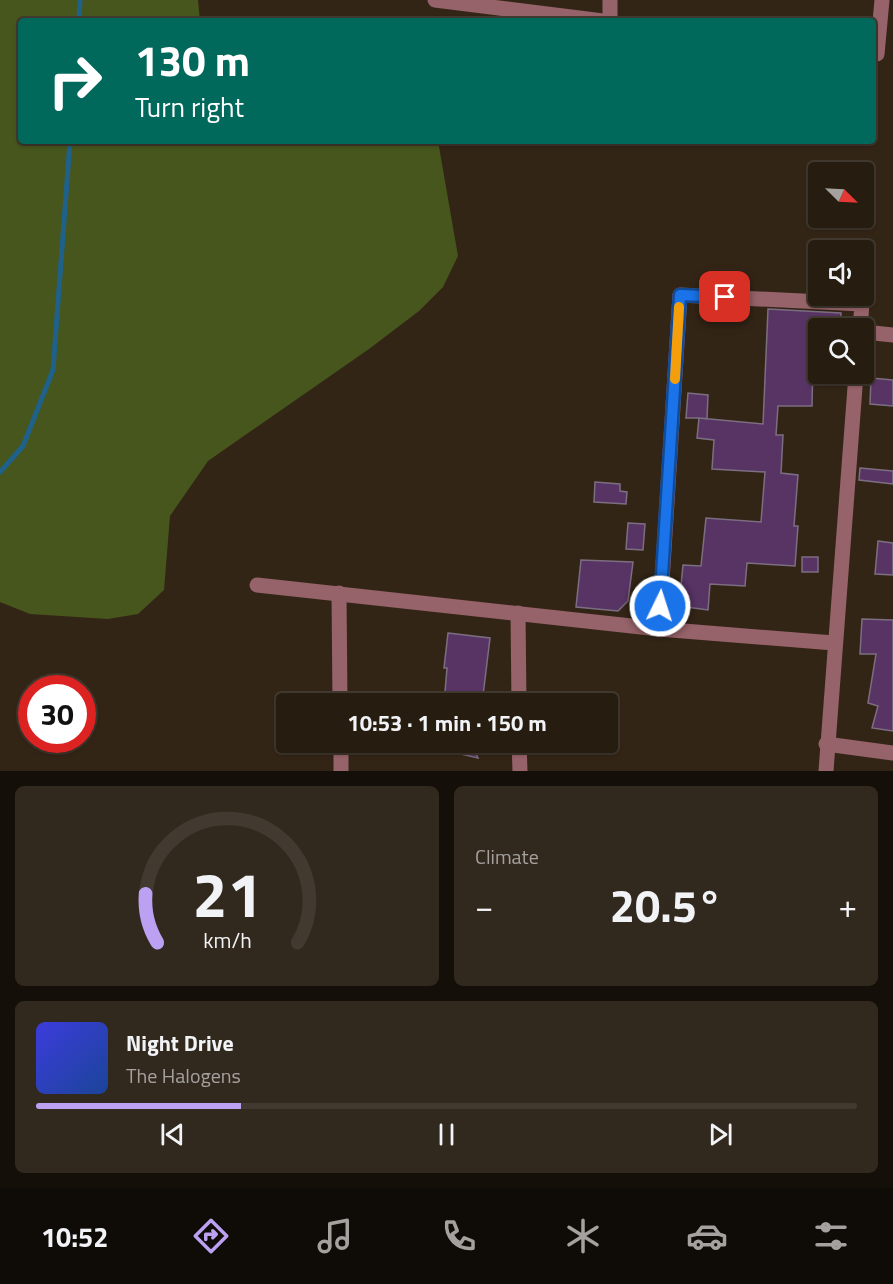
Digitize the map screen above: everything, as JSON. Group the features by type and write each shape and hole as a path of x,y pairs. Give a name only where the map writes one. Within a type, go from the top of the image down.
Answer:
{"street":[{"path":"435,0 497,4 584,18"},
{"path":"610,0 610,18"},
{"path":"876,46 882,0"},
{"path":"876,54 893,56"},
{"path":"659,629 680,295 862,304 861,318"},
{"path":"874,333 893,335"},
{"path":"826,771 826,744 855,384"},
{"path":"257,585 659,629 834,644"},
{"path":"339,593 340,693"},
{"path":"518,613 519,693"},
{"path":"826,744 893,753"},
{"path":"341,753 341,771"},
{"path":"519,753 520,771"}],"green space":[{"path":"0,0 198,0 200,18 18,18 18,144 439,144 458,256 443,287 419,311 369,349 208,461 170,516 164,590 138,614 108,619 30,614 0,602"}],"building":[{"path":"768,309 841,313 841,318 808,318 808,384 812,384 812,406 778,406 776,435 783,435 781,473 798,475 794,526 798,526 795,566 747,563 745,586 710,584 708,610 679,606 683,565 701,566 706,518 761,522 765,472 712,469 714,440 697,438 699,418 686,418 688,393 708,395 707,419 763,424"},
{"path":"874,378 893,380 893,406 870,404 871,384 874,384"},
{"path":"860,468 893,471 893,484 859,480"},
{"path":"595,482 620,484 620,491 627,492 626,504 594,502"},
{"path":"628,523 645,524 643,550 626,549"},
{"path":"878,541 893,543 893,575 875,574"},
{"path":"802,557 818,557 818,572 802,572"},
{"path":"581,560 633,562 628,601 618,611 576,607"},
{"path":"862,619 893,620 893,731 872,728 878,706 868,703 876,654 860,654"},
{"path":"448,633 490,638 483,693 445,693 447,668 444,668"},
{"path":"456,753 476,753 478,758"}],"waterway":[{"path":"79,18 80,0"},
{"path":"0,472 23,446 53,370 70,144"}],"slow traffic":[{"path":"675,379 679,307"}],"route":[{"path":"660,606 680,295 725,297"}]}
